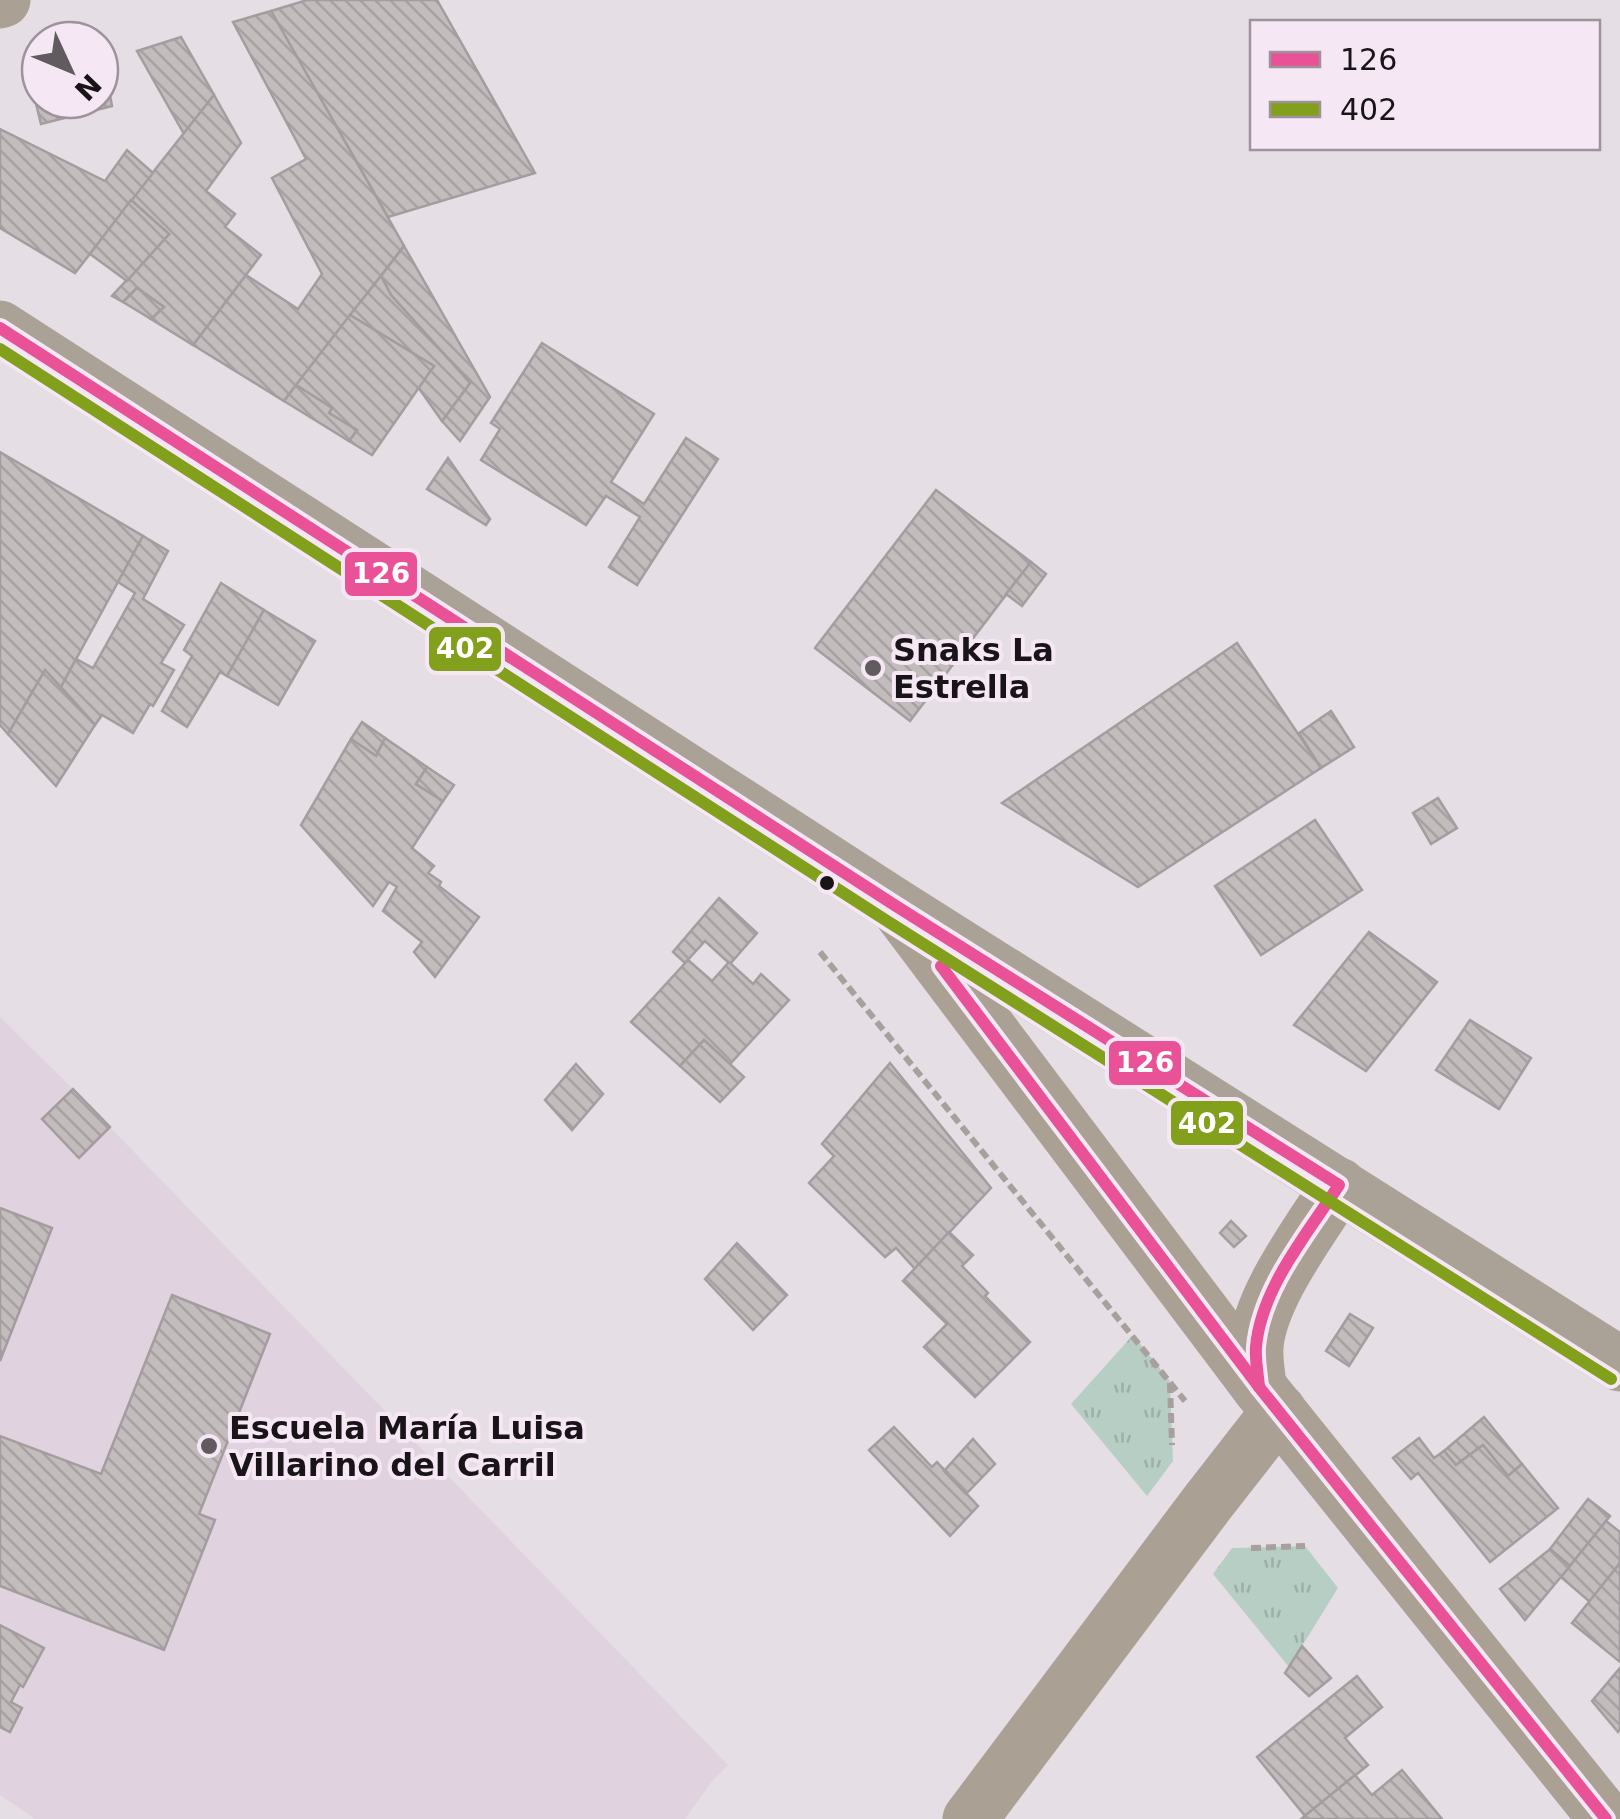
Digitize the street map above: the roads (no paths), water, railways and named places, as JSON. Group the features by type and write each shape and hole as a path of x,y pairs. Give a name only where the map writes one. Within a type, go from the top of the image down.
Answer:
{"main road":[{"path":"0,328 896,906 1620,1364"}],"street":[{"path":"896,906 1269,1399 1606,1819"},
{"path":"970,1819 1238,1464 1269,1399 1256,1346 1264,1310 1339,1186"}],"place":[{"name":"Snaks La Estrella","path":"873,668"},
{"name":"Escuela María Luisa Villarino del Carril","path":"209,1446"}]}
